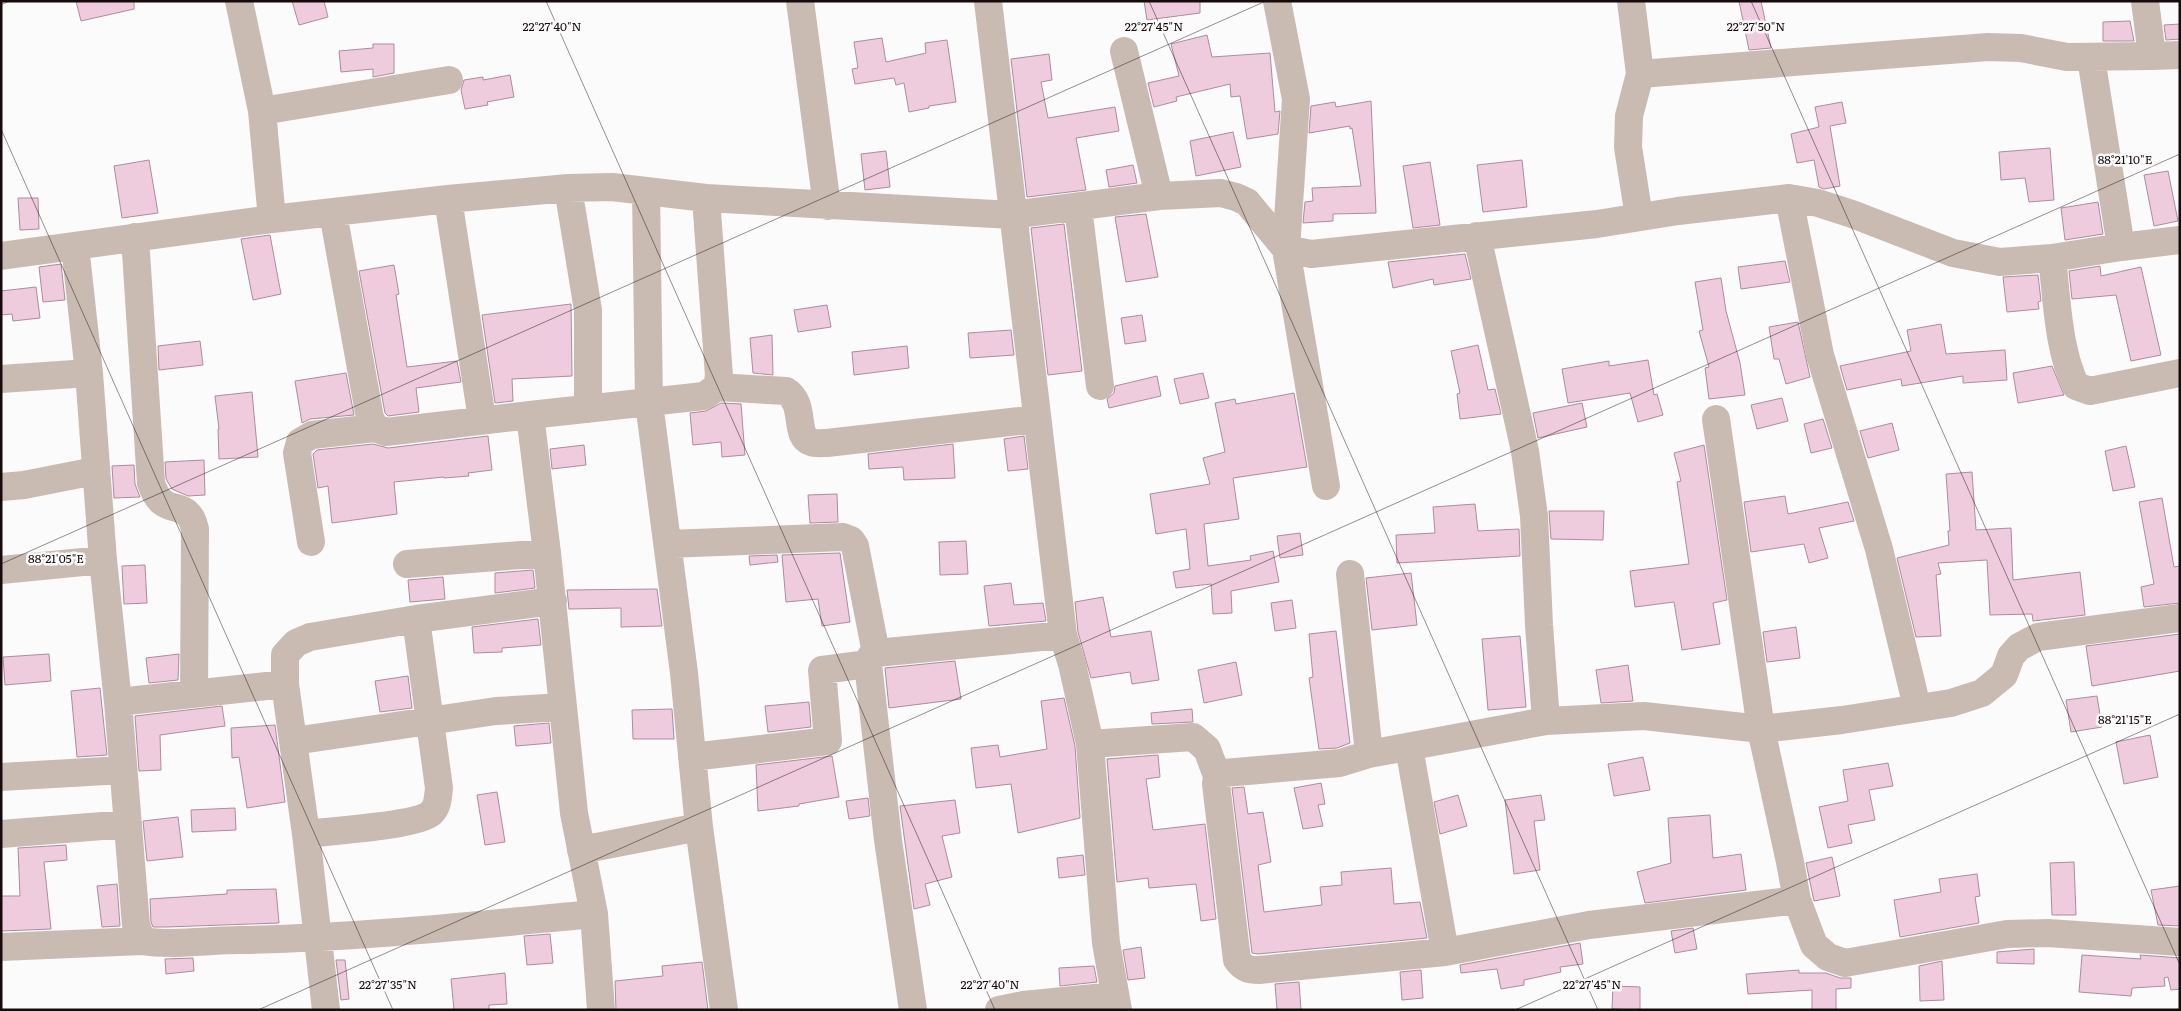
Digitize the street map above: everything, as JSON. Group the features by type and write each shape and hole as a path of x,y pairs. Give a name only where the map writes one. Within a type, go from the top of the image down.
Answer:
{"street":[{"path":"800,1 827,206"},
{"path":"988,1 1063,635 1072,664 1090,744 1106,942 1116,1003 1023,1005 999,1010"},
{"path":"1277,1 1296,100 1286,249 1326,486"},
{"path":"1631,1 1640,74 1629,116 1628,147 1639,217"},
{"path":"2146,1 2152,56"},
{"path":"240,2 262,112 272,219"},
{"path":"1640,74 1988,47 2021,48 2067,57 2180,55"},
{"path":"1124,51 1159,196"},
{"path":"2091,58 2121,247"},
{"path":"262,112 449,80"},
{"path":"1,256 272,219 448,199 568,188 612,187 706,198 1012,215 1159,196 1222,193 1236,196 1247,202 1286,249 1311,254 1597,224 1789,198 1818,203 1852,214 1953,253 2000,262 2052,258 2180,240"},
{"path":"568,188 588,310 588,409"},
{"path":"646,191 649,403 684,673 699,827 724,1010"},
{"path":"310,542 297,453 300,442 312,435 375,428 386,432 482,419 649,403 704,396 716,387 719,376 706,198"},
{"path":"1789,198 1820,355 1879,549 1917,707"},
{"path":"448,199 482,419"},
{"path":"1078,207 1100,386"},
{"path":"333,213 370,418 375,428"},
{"path":"1477,236 1525,451 1534,516 1546,721"},
{"path":"135,238 151,483 155,495 165,506 182,510 191,517 195,530 194,694"},
{"path":"75,246 89,373 103,560 118,702 136,925 142,942"},
{"path":"2052,258 2064,349 2069,373 2076,386 2090,391 2180,373"},
{"path":"1,380 89,373"},
{"path":"716,387 786,391 792,394 797,402 804,437 811,442 828,443 1036,418"},
{"path":"530,414 547,553 574,813 594,914 602,1010"},
{"path":"1716,419 1760,729 1797,900 1814,945 1828,957 1845,963 2007,934 2048,933 2180,942"},
{"path":"1,487 96,471"},
{"path":"668,544 844,537 851,540 855,546 872,658 888,840 913,1010"},
{"path":"407,564 547,553"},
{"path":"1,570 103,560"},
{"path":"1350,574 1370,754"},
{"path":"326,1010 306,834 285,684 285,655 296,643 310,637 416,619 552,601"},
{"path":"1217,776 1224,773 1340,763 1370,754 1546,721 1644,716 1760,729 1834,722 1917,707 1951,703 1982,693 2004,675 2011,656 2019,647 2038,636 2180,618"},
{"path":"306,834 411,821 431,814 438,802 439,788 431,720 416,619"},
{"path":"692,757 828,741 822,670 872,658 1063,635"},
{"path":"118,702 285,684"},
{"path":"294,741 496,711 563,707"},
{"path":"1090,744 1193,737 1207,748 1217,776 1216,784 1237,960 1242,967 1259,970 1445,952 1589,925 1797,900"},
{"path":"1409,747 1445,952"},
{"path":"1,778 123,770"},
{"path":"1,834 128,824"},
{"path":"582,850 699,827"},
{"path":"1,948 200,940 317,938 594,914"}],"building":[{"path":"76,1 134,1 134,9 81,21"},
{"path":"292,1 324,1 328,17 299,25"},
{"path":"1144,1 1200,1 1200,13 1147,20"},
{"path":"1739,1 1761,1 1771,48 1749,50"},
{"path":"2130,21 2134,41 2103,41 2103,22"},
{"path":"2180,24 2180,39 2166,40 2164,25"},
{"path":"1207,35 1212,57 1270,53 1275,112 1280,111 1278,134 1247,139 1240,96 1231,97 1230,84 1176,97 1177,101 1154,107 1148,83 1179,76 1171,44"},
{"path":"882,38 886,62 926,53 925,43 947,40 956,102 929,106 929,108 909,112 904,83 896,85 894,78 855,84 852,69 858,68 854,42"},
{"path":"373,44 394,44 394,73 373,77 373,69 341,72 339,51 373,48"},
{"path":"1049,54 1052,80 1041,82 1048,118 1115,107 1119,131 1076,138 1086,190 1027,197 1011,59"},
{"path":"510,75 514,97 487,102 488,105 465,109 461,90 464,80 483,77 483,80"},
{"path":"1371,101 1376,213 1333,214 1333,221 1303,223 1305,202 1313,201 1312,188 1361,186 1352,128 1350,129 1350,126 1309,133 1311,106 1335,102 1336,107"},
{"path":"1842,102 1846,123 1830,126 1840,186 1824,189 1819,187 1814,160 1797,163 1791,134 1819,127 1815,107"},
{"path":"1233,132 1241,167 1196,176 1190,141"},
{"path":"2050,148 2054,200 2029,202 2025,178 2001,180 1999,152"},
{"path":"886,151 890,187 865,190 861,154"},
{"path":"149,160 158,213 122,218 114,166"},
{"path":"1522,160 1527,207 1483,212 1477,165"},
{"path":"1430,162 1440,225 1413,228 1403,166"},
{"path":"1133,165 1137,183 1109,187 1106,170"},
{"path":"2168,171 2178,221 2154,226 2144,175"},
{"path":"18,198 38,198 39,229 20,230"},
{"path":"2098,202 2103,234 2065,240 2061,208"},
{"path":"1146,214 1158,277 1126,282 1115,217"},
{"path":"1064,224 1082,371 1048,375 1031,228"},
{"path":"270,235 281,294 253,300 241,239"},
{"path":"1465,254 1471,279 1434,285 1433,279 1393,288 1388,262"},
{"path":"1785,261 1790,282 1741,289 1738,267"},
{"path":"61,264 65,300 43,302 39,267"},
{"path":"394,265 399,294 396,295 407,367 457,361 461,382 416,388 419,412 388,416 385,413 359,271"},
{"path":"2100,266 2101,276 2141,267 2161,355 2131,361 2116,295 2072,299 2069,271"},
{"path":"2038,275 2041,301 2038,302 2039,309 2007,312 2003,277"},
{"path":"1721,278 1726,311 1740,363 1745,395 1709,399 1705,368 1709,367 1699,331 1703,330 1695,282"},
{"path":"36,287 40,318 13,321 12,314 1,315 1,291"},
{"path":"571,304 572,376 512,379 513,401 495,403 482,315"},
{"path":"827,305 831,327 798,332 794,310"},
{"path":"1142,315 1146,341 1125,344 1121,318"},
{"path":"1798,322 1810,377 1786,384 1779,359 1774,359 1769,327"},
{"path":"1941,324 1946,354 2005,350 2007,380 1963,383 1963,376 1902,386 1901,379 1847,390 1840,366 1911,351 1907,330"},
{"path":"1011,330 1014,355 970,358 968,333"},
{"path":"772,335 773,375 753,373 750,338"},
{"path":"200,341 203,365 159,370 158,346"},
{"path":"1478,345 1488,390 1495,389 1501,414 1460,419 1457,394 1460,393 1451,351"},
{"path":"907,346 909,368 854,375 852,352"},
{"path":"1648,360 1654,395 1657,394 1663,415 1638,422 1630,393 1568,403 1562,369 1609,361 1609,366"},
{"path":"2052,366 2064,395 2018,403 2013,373"},
{"path":"346,373 354,415 310,419 302,423 295,381"},
{"path":"1203,373 1209,398 1180,404 1174,379"},
{"path":"1157,376 1161,396 1109,408 1107,399 1114,393 1115,386"},
{"path":"252,392 258,457 219,459 219,429 215,396"},
{"path":"1294,393 1307,467 1233,478 1239,519 1204,524 1208,566 1251,560 1250,556 1273,551 1279,582 1231,591 1232,613 1213,614 1211,584 1176,588 1173,572 1190,569 1186,529 1156,534 1150,494 1210,484 1203,458 1225,452 1215,403 1235,399 1236,404"},
{"path":"1782,398 1788,421 1757,429 1751,405"},
{"path":"721,403 741,404 745,455 722,457 721,442 693,445 690,413 706,411"},
{"path":"1582,403 1587,427 1538,438 1533,413"},
{"path":"1823,419 1832,448 1811,453 1804,424"},
{"path":"1892,423 1899,450 1868,458 1860,431"},
{"path":"488,436 492,470 468,473 469,476 394,482 397,514 332,523 328,486 318,488 313,454 317,450 373,444 388,448"},
{"path":"1024,436 1028,469 1008,471 1004,439"},
{"path":"953,444 955,478 904,480 903,467 869,469 868,454"},
{"path":"584,445 586,465 552,469 550,449"},
{"path":"1704,445 1727,600 1713,603 1720,644 1682,650 1674,602 1635,607 1630,571 1689,564 1677,482 1681,481 1674,453"},
{"path":"2126,446 2135,487 2113,491 2105,451"},
{"path":"204,460 205,495 188,496 172,489 166,479 165,462"},
{"path":"134,465 135,484 140,497 114,498 112,466"},
{"path":"1972,472 1976,530 2011,528 2013,580 2080,572 2085,615 2033,621 2032,614 1990,615 1987,560 1938,563 1941,574 1936,575 1941,636 1916,637 1897,558 1949,545 1948,531 1950,531 1946,474"},
{"path":"837,494 838,522 810,523 808,495"},
{"path":"1785,496 1788,514 1848,502 1854,521 1819,528 1828,558 1809,563 1804,544 1751,552 1744,502"},
{"path":"2162,498 2174,567 2180,566 2180,603 2144,607 2141,587 2154,584 2139,502"},
{"path":"1475,504 1478,531 1519,529 1520,556 1397,563 1396,535 1435,533 1433,507"},
{"path":"1549,511 1604,511 1603,540 1551,539"},
{"path":"1300,533 1303,555 1280,558 1277,536"},
{"path":"966,541 968,574 940,575 939,542"},
{"path":"840,553 850,622 822,626 818,599 786,602 782,555"},
{"path":"777,555 778,562 750,565 749,556"},
{"path":"145,565 147,603 124,604 122,566"},
{"path":"533,570 535,588 495,593 495,573"},
{"path":"1411,573 1417,625 1372,630 1366,578"},
{"path":"443,577 445,599 410,602 408,580"},
{"path":"1011,583 1014,605 1043,603 1046,621 989,626 984,586"},
{"path":"657,589 662,626 621,627 621,608 569,609 567,590"},
{"path":"1103,597 1111,637 1151,631 1159,680 1132,684 1130,672 1091,678 1078,632 1075,602"},
{"path":"1292,600 1296,628 1275,631 1271,603"},
{"path":"538,619 541,645 502,648 502,652 474,653 472,627"},
{"path":"1796,627 1800,658 1767,662 1763,632"},
{"path":"1336,631 1350,743 1337,748 1319,749 1309,678 1313,677 1309,634"},
{"path":"2180,634 2180,671 2092,686 2086,646"},
{"path":"1520,636 1526,707 1488,710 1482,639"},
{"path":"49,654 51,681 5,685 3,657"},
{"path":"179,654 178,680 149,683 146,658"},
{"path":"955,661 961,699 889,708 885,668"},
{"path":"1236,662 1242,695 1204,703 1198,670"},
{"path":"1628,665 1633,701 1601,703 1596,670"},
{"path":"408,676 412,708 380,712 375,681"},
{"path":"100,688 107,755 77,757 71,691"},
{"path":"2097,696 2102,727 2071,732 2066,700"},
{"path":"1064,698 1075,746 1080,818 1018,833 1011,784 976,788 971,748 998,745 1000,757 1047,749 1041,701"},
{"path":"809,702 811,727 768,732 765,706"},
{"path":"222,706 225,726 160,735 161,770 139,771 135,716"},
{"path":"672,709 674,739 633,739 632,710"},
{"path":"1192,709 1193,722 1152,724 1151,713"},
{"path":"549,723 551,743 516,746 514,726"},
{"path":"275,725 285,802 247,808 239,757 232,758 231,728"},
{"path":"2150,735 2158,777 2124,784 2116,742"},
{"path":"1158,755 1160,777 1146,779 1153,830 1205,824 1216,919 1201,921 1196,884 1149,888 1148,878 1117,882 1107,759"},
{"path":"832,756 839,797 799,804 799,806 758,811 756,765"},
{"path":"1643,757 1650,790 1614,796 1608,764"},
{"path":"1888,763 1893,786 1869,790 1875,820 1848,825 1852,843 1828,848 1819,807 1848,801 1843,770"},
{"path":"1321,783 1325,804 1318,805 1323,826 1303,829 1294,788"},
{"path":"1244,787 1248,814 1263,812 1271,862 1258,865 1264,912 1322,905 1320,887 1342,885 1341,872 1391,868 1394,904 1420,902 1427,938 1258,954 1252,953 1232,788"},
{"path":"497,792 505,842 485,845 477,795"},
{"path":"1458,795 1467,826 1440,834 1434,802"},
{"path":"1541,795 1545,820 1534,821 1540,870 1514,874 1505,800"},
{"path":"868,798 870,816 849,819 846,801"},
{"path":"955,800 960,833 942,836 952,877 925,884 930,905 914,909 900,806"},
{"path":"235,808 236,830 192,832 191,810"},
{"path":"1710,815 1713,858 1741,854 1746,890 1645,903 1637,872 1671,863 1668,818"},
{"path":"178,817 183,857 147,861 143,821"},
{"path":"66,845 67,860 44,862 51,929 1,931 1,896 20,896 18,848"},
{"path":"1083,855 1085,875 1059,878 1057,858"},
{"path":"1832,857 1840,896 1814,901 1806,863"},
{"path":"2074,862 2076,915 2052,915 2050,863"},
{"path":"1977,874 1980,896 1975,897 1979,923 1900,937 1894,900 1941,892 1939,879"},
{"path":"117,884 120,926 102,927 97,886"},
{"path":"2180,886 2180,926 2158,925 2151,890"},
{"path":"276,889 279,923 153,927 151,922 150,899 227,894 227,890"},
{"path":"1693,928 1697,949 1675,953 1671,931"},
{"path":"550,934 553,963 527,965 524,936"},
{"path":"1580,943 1583,964 1560,967 1561,972 1524,980 1524,985 1501,989 1497,969 1461,973 1460,965"},
{"path":"1141,947 1145,978 1128,980 1123,950"},
{"path":"2034,949 2034,964 1997,963 1997,952"},
{"path":"2082,955 2141,959 2140,955 2180,958 2180,989 2171,990 2168,977 2164,978 2165,986 2132,988 2131,996 2079,992"},
{"path":"193,958 194,971 166,974 165,959"},
{"path":"336,960 345,960 349,999 341,1000"},
{"path":"1942,961 1944,1000 1920,1001 1919,966"},
{"path":"702,962 708,1010 616,1010 615,981 663,976 662,966"},
{"path":"1094,966 1097,982 1060,986 1059,968"},
{"path":"1421,970 1423,998 1402,1000 1400,972"},
{"path":"1799,970 1799,973 1826,973 1840,978 1851,978 1851,988 1836,989 1836,1010 1812,1010 1812,990 1748,994 1746,974"},
{"path":"505,973 507,1004 489,1005 489,1010 454,1010 451,979"},
{"path":"1299,982 1301,1010 1277,1010 1275,984"},
{"path":"1613,986 1640,987 1640,1010 1612,1009"}]}
